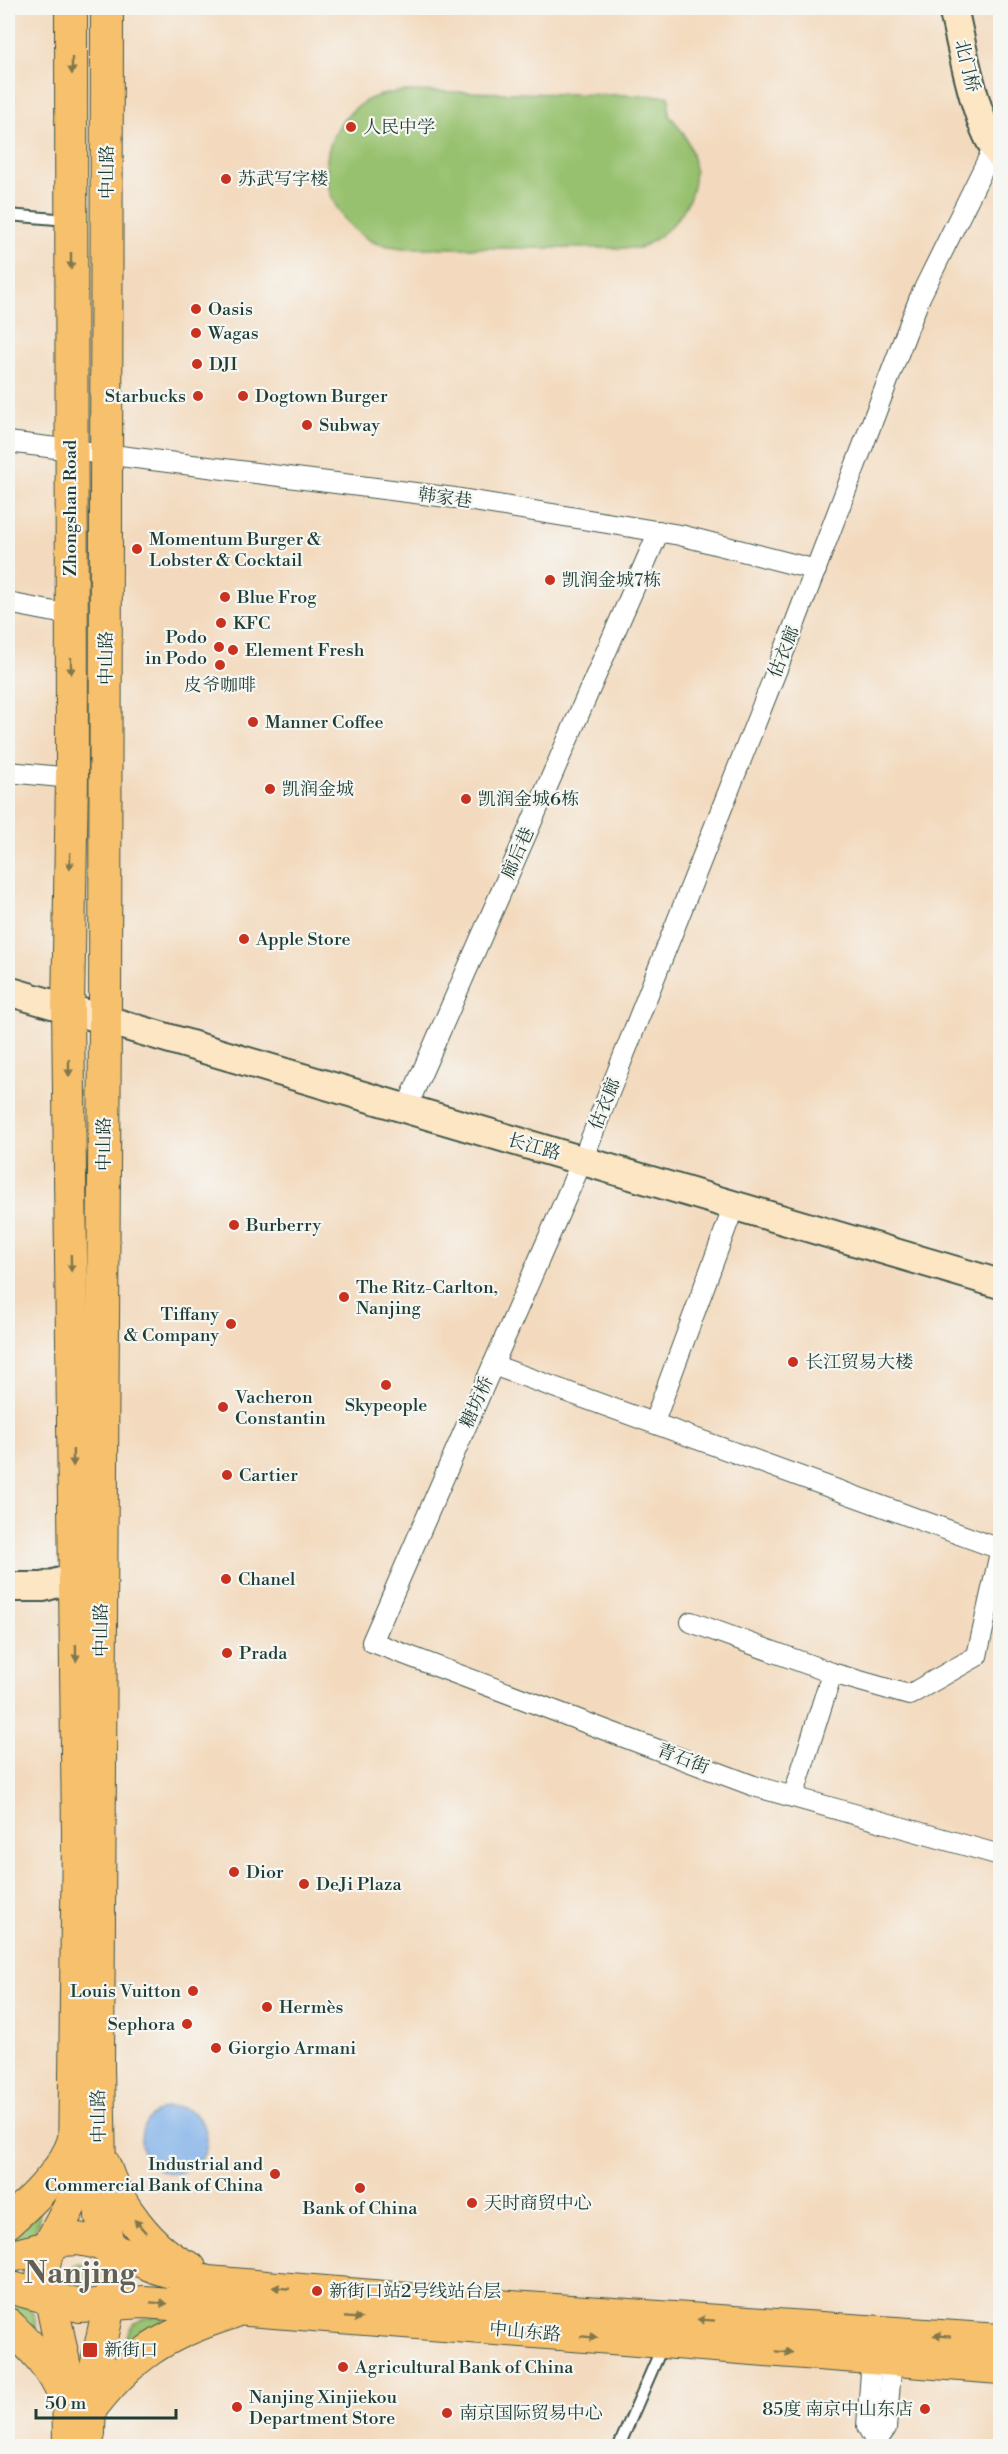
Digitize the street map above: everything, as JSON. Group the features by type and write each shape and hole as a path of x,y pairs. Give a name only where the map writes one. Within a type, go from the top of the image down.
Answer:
{"main road":[{"name":"Zhongshan Road","path":"68,1010 72,778 71,8"},
{"name":"北门桥","path":"953,8 980,113 997,151"},
{"path":"107,19 107,102"},
{"name":"中山路","path":"107,137 107,172"},
{"name":"中山路","path":"107,219 107,255"},
{"name":"中山路","path":"99,1958 106,455"},
{"name":"长江路","path":"8,991 1000,1284"},
{"name":"中山路","path":"68,1010 78,1833 87,2138 73,2200 48,2247 42,2275 44,2286 51,2300 68,2382 84,2423 69,2446"},
{"path":"8,1569 44,1568 75,1578"},
{"path":"8,1587 43,1587 75,1578"},
{"path":"8,2222 53,2175 70,2151 87,2138 102,2159 113,2190 137,2225 177,2262 215,2278 243,2297 156,2344 117,2377 84,2423 41,2358 8,2324"},
{"name":"中山东路","path":"48,2247 64,2240 78,2239 94,2242 182,2277 208,2282 243,2297 664,2343 1000,2368"},
{"path":"8,2257 48,2247"},
{"name":"中山东路","path":"8,2287 80,2306 243,2297 467,2304 1000,2340"}],"street":[{"name":"估衣廊","path":"582,1161 816,570 920,297 997,151"},
{"name":"韩家巷","path":"8,442 455,498 681,535 816,570"},
{"name":"廊后巷","path":"406,1109 659,531"},
{"path":"8,603 70,615"},
{"path":"8,772 72,778"},
{"name":"糖坊桥","path":"372,1642 582,1161"},
{"path":"654,1422 734,1206"},
{"path":"493,1365 654,1422 1000,1551 977,1656 909,1695 832,1673 691,1622"},
{"name":"青石街","path":"372,1642 754,1786 1000,1855"},
{"path":"793,1797 832,1673"},
{"path":"876,2444 867,2426 882,2359"}],"lane":[{"path":"107,102 107,137"},
{"path":"107,172 107,219"},
{"path":"8,215 71,220"},
{"path":"84,2423 110,2305 114,2264 101,2217 87,2138 99,1958 107,255"},
{"path":"620,2446 664,2343"}],"green space":[{"path":"409,91 669,96 669,115 683,133 692,152 695,171 692,189 685,207 674,223 659,237 640,248 402,248 375,243 353,228 339,211 330,193 327,173 328,153 335,134 347,117 364,102 380,95"},
{"path":"40,2209 38,2225 33,2234 8,2243 8,2232"},
{"path":"79,2264 86,2267 89,2274 86,2281 79,2284 72,2281 69,2274 72,2267"},
{"path":"8,2301 24,2305 32,2311 38,2337 8,2313"},
{"path":"160,2315 164,2320 147,2337 125,2351 128,2334 133,2324"}],"water":[{"path":"167,2107 181,2107 193,2112 202,2121 207,2140 205,2153 198,2164 181,2173 167,2173 155,2168 146,2159 141,2147 141,2133 146,2121 155,2112"}],"place":[{"name":"人民中学","path":"351,127"},
{"name":"苏武写字楼","path":"226,179"},
{"name":"Oasis","path":"196,309"},
{"name":"Wagas","path":"196,333"},
{"name":"DJI","path":"197,364"},
{"name":"Starbucks","path":"198,396"},
{"name":"Dogtown Burger","path":"243,396"},
{"name":"Subway","path":"307,425"},
{"name":"Momentum Burger & Lobster & Cocktail","path":"137,549"},
{"name":"凯润金城7栋","path":"550,580"},
{"name":"Blue Frog","path":"225,597"},
{"name":"KFC","path":"221,623"},
{"name":"Podo in Podo","path":"219,647"},
{"name":"Element Fresh","path":"233,650"},
{"name":"皮爷咖啡","path":"220,665"},
{"name":"Manner Coffee","path":"253,722"},
{"name":"凯润金城","path":"270,789"},
{"name":"凯润金城6栋","path":"466,799"},
{"name":"Apple Store","path":"244,939"},
{"name":"Burberry","path":"234,1225"},
{"name":"The Ritz-Carlton, Nanjing","path":"344,1297"},
{"name":"Tiffany & Company","path":"231,1324"},
{"name":"长江贸易大楼","path":"793,1362"},
{"name":"Skypeople","path":"386,1385"},
{"name":"Vacheron Constantin","path":"223,1407"},
{"name":"Cartier","path":"227,1475"},
{"name":"Chanel","path":"226,1579"},
{"name":"Prada","path":"227,1653"},
{"name":"Dior","path":"234,1872"},
{"name":"DeJi Plaza","path":"304,1884"},
{"name":"Louis Vuitton","path":"193,1991"},
{"name":"Hermès","path":"267,2007"},
{"name":"Sephora","path":"187,2024"},
{"name":"Giorgio Armani","path":"216,2048"},
{"name":"Industrial and Commercial Bank of China","path":"275,2174"},
{"name":"Bank of China","path":"360,2188"},
{"name":"天时商贸中心","path":"472,2203"},
{"name":"新街口站2号线站台层","path":"317,2291"},
{"name":"新街口","path":"90,2350"},
{"name":"Agricultural Bank of China","path":"343,2367"},
{"name":"Nanjing Xinjiekou Department Store","path":"237,2407"},
{"name":"85度 南京中山东店","path":"925,2409"},
{"name":"南京国际贸易中心","path":"447,2413"}],"district":[{"name":"Nanjing","path":"80,2274"}]}
